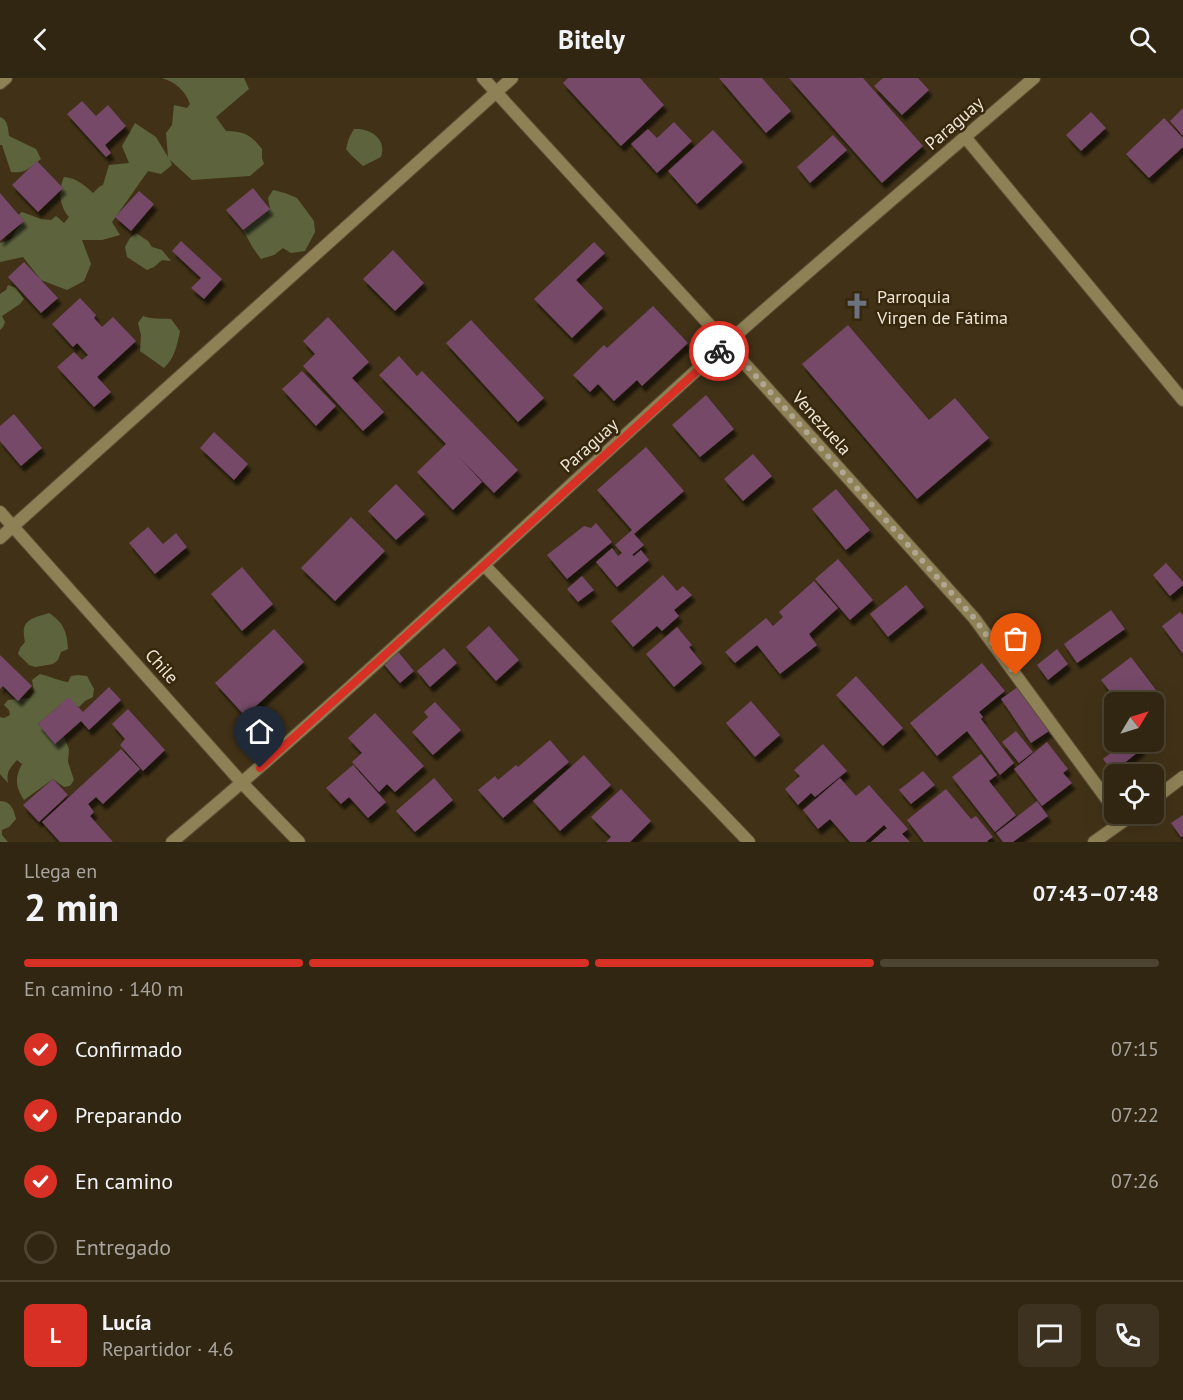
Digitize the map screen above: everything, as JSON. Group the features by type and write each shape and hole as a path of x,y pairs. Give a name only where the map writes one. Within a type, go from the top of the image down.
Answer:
{"street":[{"path":"0,83 6,78"},
{"name":"Venezuela","path":"483,78 974,618 1104,795"},
{"path":"0,538 512,78"},
{"name":"Paraguay","path":"172,842 242,783 727,344 1034,78"},
{"path":"965,137 1183,400"},
{"name":"Chile","path":"0,512 242,783 299,842"},
{"path":"484,565 749,842"},
{"path":"1164,791 1183,777"},
{"path":"1094,842 1113,824"}],"green space":[{"path":"162,78 244,78 249,89 216,117 226,131 243,133 254,140 262,149 264,164 250,176 192,180 170,160 172,165 161,174 148,171 112,222 120,235 102,240 82,240 91,264 84,281 67,290 41,280 23,257 0,262 0,243 11,239 21,223 18,215 22,212 41,219 51,220 56,216 64,223 69,217 60,198 64,177 77,180 93,193 103,185 109,165 129,163 122,146 135,123 156,137 168,157 166,133 172,125 174,105 187,108 190,104 179,87"},
{"path":"0,117 6,122 9,136 36,149 41,159 24,171 11,172 2,145 0,145"},
{"path":"354,129 366,130 380,140 381,157 363,166 351,155 346,149"},
{"path":"273,190 297,198 314,221 315,232 305,251 291,253 283,248 274,255 261,259 243,230 270,209 268,198"},
{"path":"136,233 148,241 152,247 162,250 171,261 162,260 147,270 127,257 125,247"},
{"path":"8,285 16,288 24,299 2,316 5,322 0,330 0,294 6,290"},
{"path":"143,316 171,319 180,331 173,356 164,368 140,351 141,335 138,323"},
{"path":"49,613 64,628 68,649 61,652 58,660 53,664 35,667 29,665 18,654 25,642 25,625 32,619"},
{"path":"40,674 68,682 71,676 87,676 94,689 93,697 79,707 69,702 60,705 38,724 55,744 64,737 69,749 68,762 74,780 70,786 64,787 53,779 24,800 17,783 22,764 17,760 12,765 8,773 8,783 0,774 0,717 10,715 4,705 8,700 30,698 34,691 32,680"},
{"path":"0,801 9,804 16,819 9,827 2,830 2,835 8,842 0,842"}],"building":[{"path":"568,78 640,78 664,105 621,146 563,83"},
{"path":"719,78 762,78 791,111 766,133"},
{"path":"789,78 863,78 923,146 882,183"},
{"path":"883,78 918,78 929,90 902,115 874,86"},
{"path":"82,101 96,116 108,105 126,126 105,145 111,153 106,157 67,114"},
{"path":"1183,108 1183,136 1170,121"},
{"path":"1091,112 1106,128 1081,151 1066,135"},
{"path":"1164,118 1183,138 1183,147 1149,178 1126,154"},
{"path":"674,122 692,141 657,173 631,144 648,129 657,138"},
{"path":"713,130 743,162 697,204 668,171"},
{"path":"833,135 847,150 810,183 797,167"},
{"path":"37,161 63,188 38,212 12,185"},
{"path":"253,188 270,209 243,230 226,210"},
{"path":"139,191 154,204 131,231 115,217"},
{"path":"0,193 24,221 0,241"},
{"path":"181,241 222,279 204,299 191,288 201,278 172,251"},
{"path":"594,242 605,253 576,280 603,308 572,338 534,299"},
{"path":"393,250 424,283 395,311 363,279"},
{"path":"24,262 58,298 41,313 8,277"},
{"path":"80,298 96,315 94,318 102,327 113,317 136,341 97,377 111,392 94,407 57,367 74,352 82,360 88,355 77,343 73,347 52,324"},
{"path":"653,306 688,343 642,386 637,380 614,401 598,384 590,392 573,375 604,345 607,348"},
{"path":"328,317 369,362 352,378 384,412 363,431 303,366 315,354 303,341"},
{"path":"471,320 544,398 518,422 446,343"},
{"path":"848,325 929,420 955,398 989,438 917,499 802,364"},
{"path":"399,356 417,376 422,371 518,470 494,493 459,457 482,482 453,510 417,472 446,444 379,375"},
{"path":"302,371 336,406 316,426 282,389"},
{"path":"706,395 734,429 700,457 672,425"},
{"path":"14,414 42,448 21,466 0,441 0,426"},
{"path":"214,432 248,464 234,480 200,448"},
{"path":"646,447 684,491 634,534 644,545 632,555 634,556 641,550 649,560 617,587 596,562 612,548 618,556 622,553 615,545 632,530 597,490"},
{"path":"753,454 772,476 743,501 724,479"},
{"path":"396,484 425,514 396,540 368,511"},
{"path":"836,489 870,530 846,550 812,509"},
{"path":"351,517 385,551 335,601 301,568"},
{"path":"596,523 612,542 567,579 547,555 584,526 591,528"},
{"path":"148,527 163,544 176,533 187,547 155,574 129,543"},
{"path":"838,559 873,600 850,620 815,579"},
{"path":"1166,563 1183,582 1183,585 1170,596 1153,575"},
{"path":"242,567 273,604 242,631 211,594"},
{"path":"663,575 677,591 683,586 692,595 674,610 679,616 662,631 657,626 633,647 611,621"},
{"path":"582,576 594,590 578,602 567,589"},
{"path":"814,581 838,608 809,634 817,645 780,674 757,645 735,663 725,652 766,618 773,626 783,617 779,612"},
{"path":"906,585 924,607 888,637 870,614"},
{"path":"1111,610 1125,629 1077,663 1064,644"},
{"path":"1180,612 1183,615 1183,654 1162,626"},
{"path":"489,626 519,660 496,681 466,647"},
{"path":"677,627 692,645 689,647 702,663 674,687 646,654"},
{"path":"274,629 304,662 245,716 215,683"},
{"path":"395,648 414,671 400,683 380,660"},
{"path":"444,648 457,663 430,687 417,671"},
{"path":"1057,649 1068,664 1048,680 1037,665"},
{"path":"0,655 32,686 18,701 3,686 0,689"},
{"path":"1131,657 1157,692 1110,692 1101,680"},
{"path":"982,663 1005,691 979,712 983,717 981,719 1014,763 1000,775 967,731 937,756 910,723"},
{"path":"856,676 903,728 883,746 836,695"},
{"path":"1019,686 1049,731 1031,743 1001,699"},
{"path":"109,687 121,700 89,730 81,721 55,744 38,724 69,697 83,712"},
{"path":"751,701 780,735 755,757 726,723"},
{"path":"435,702 461,730 433,755 412,732 428,717 424,712"},
{"path":"128,709 165,750 143,771 120,745 125,739 112,724"},
{"path":"375,713 424,766 395,792 387,784 379,792 352,762 362,753 348,738"},
{"path":"1016,731 1033,752 1019,763 1002,742"},
{"path":"550,740 569,762 503,818 478,790 495,776 498,780 516,765 518,767"},
{"path":"1047,742 1068,769 1063,773 1072,783 1042,806 1014,769"},
{"path":"823,744 847,771 815,797 811,793 798,805 785,789 800,776 794,770"},
{"path":"121,749 140,769 103,804 96,797 88,804 94,812 90,816 113,842 60,842 42,822"},
{"path":"1112,752 1138,752 1123,764 1107,764 1103,759"},
{"path":"981,754 997,775 989,781 1016,815 995,832 952,777"},
{"path":"584,755 611,785 560,831 533,801"},
{"path":"353,765 386,802 368,818 349,797 341,804 326,788"},
{"path":"923,771 935,785 911,804 899,790"},
{"path":"434,778 453,800 415,832 396,811"},
{"path":"840,778 856,796 869,785 908,829 902,834 910,842 871,842 887,828 884,825 865,842 850,842 830,819 818,829 803,810"},
{"path":"53,779 68,795 39,822 23,805"},
{"path":"621,789 651,821 630,842 606,842 611,837 591,817"},
{"path":"946,789 971,819 976,816 993,837 988,842 924,842 907,820"},
{"path":"1037,801 1048,816 1013,842 1003,842 996,833"},
{"path":"1183,815 1183,836 1181,837 1171,823"}],"way so far":[{"path":"719,351 727,344 974,618 1016,675"}],"place":[{"name":"Parroquia Virgen de Fátima","path":"857,306"}],"route":[{"path":"260,768 719,351"}]}
